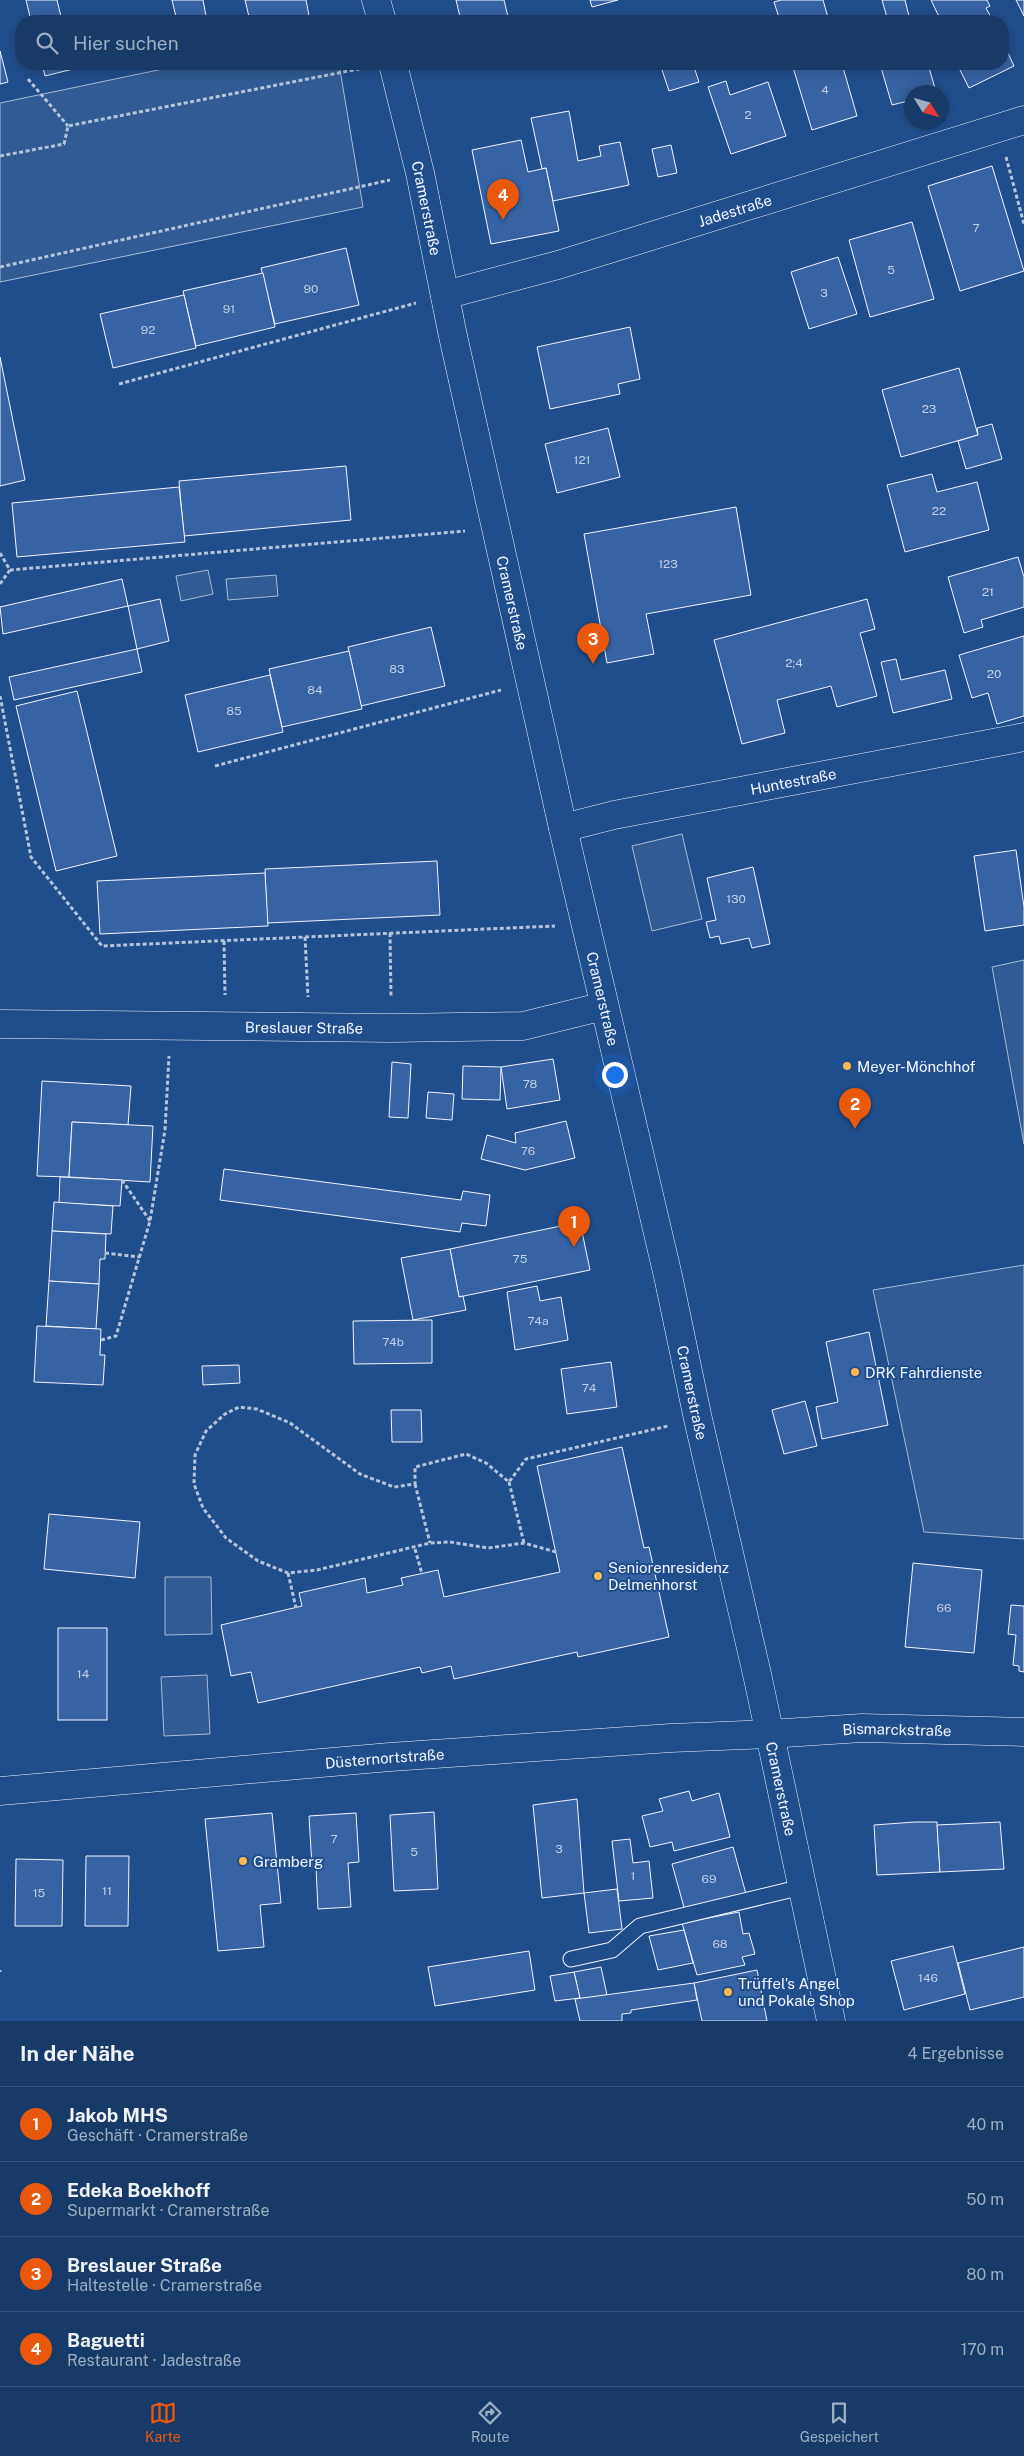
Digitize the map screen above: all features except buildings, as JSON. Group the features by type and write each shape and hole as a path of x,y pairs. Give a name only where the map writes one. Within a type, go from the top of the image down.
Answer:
{"street":[{"path":"376,0 380,15"},
{"name":"Cramerstraße","path":"381,70 420,174 495,528 563,828 588,924 604,1006 668,1276 831,2021"},
{"name":"Jadestraße","path":"445,295 558,265 1024,120"},
{"name":"Huntestraße","path":"563,828 614,815 1024,737"},
{"name":"Breslauer Straße","path":"0,1024 391,1028 523,1026 604,1006"},
{"name":"Bismarckstraße","path":"769,1734 862,1728 1024,1732"},
{"name":"Düsternortstraße","path":"0,1792 390,1757 671,1738 769,1734"}],"lane":[{"path":"572,1959 612,1950 640,1926 802,1887"}],"path":[{"path":"68,126 359,70"},
{"path":"28,79 68,126"},
{"path":"0,156 64,144 68,126"},
{"path":"998,128 1024,224"},
{"path":"0,267 420,174"},
{"path":"118,384 445,295"},
{"path":"0,584 10,570 495,528"},
{"path":"0,553 10,570"},
{"path":"215,766 530,682"},
{"path":"0,696 31,857 102,946 588,924"},
{"path":"390,934 391,1028"},
{"path":"305,937 309,1026"},
{"path":"224,941 226,1025"},
{"path":"101,1340 116,1336 150,1221 165,1130 171,1026"},
{"path":"122,1180 150,1221"},
{"path":"105,1253 140,1257"},
{"path":"415,1484 394,1486 360,1474 290,1423 256,1409 239,1407 225,1414 206,1431 195,1455 194,1484 203,1508 226,1538 258,1561 288,1573 317,1570 430,1543 450,1542 488,1548 524,1544 556,1552"},
{"path":"509,1482 526,1459 698,1419"},
{"path":"430,1543 415,1484 415,1467 466,1454 486,1463 509,1482 524,1544"},
{"path":"415,1548 422,1574"},
{"path":"288,1573 296,1608"}],"shaded area":[{"path":"158,70 340,70 363,207 0,282 0,103"},
{"path":"208,570 213,594 181,601 176,576"},
{"path":"276,575 278,596 228,600 226,579"},
{"path":"682,834 702,919 652,931 632,846"},
{"path":"1024,960 1024,1144 992,967"},
{"path":"1024,1265 1024,1539 924,1532 873,1290"},
{"path":"165,1577 211,1577 212,1634 165,1635"},
{"path":"207,1675 210,1734 164,1736 161,1677"}],"place":[{"name":"Baguetti","path":"503,220"},
{"name":"Breslauer Straße","path":"593,664"},
{"name":"Meyer-Mönchhof","path":"847,1066"},
{"name":"Edeka Boekhoff","path":"855,1129"},
{"name":"Jakob MHS","path":"574,1247"},
{"name":"DRK Fahrdienste","path":"855,1372"},
{"name":"Seniorenresidenz Delmenhorst","path":"598,1576"},
{"name":"Gramberg","path":"243,1861"},
{"name":"Trüffel's Angel und Pokale Shop","path":"728,1992"}]}
